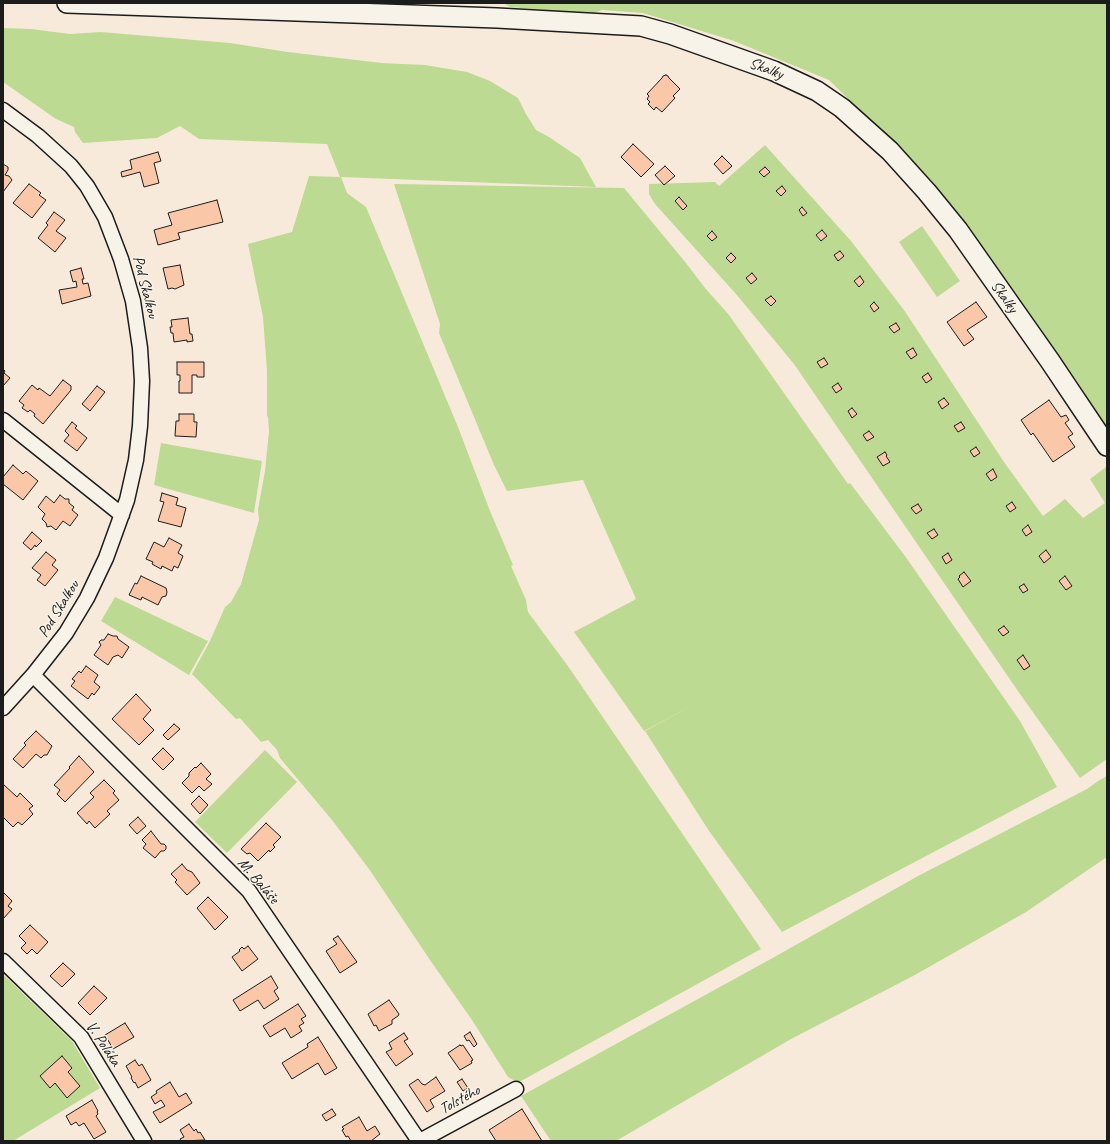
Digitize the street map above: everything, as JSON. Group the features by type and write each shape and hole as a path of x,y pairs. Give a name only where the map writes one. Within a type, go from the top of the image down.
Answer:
{"street":[{"name":"Skalky","path":"67,3 379,9 497,18 641,26 670,34 774,71 818,91 842,108 890,151 927,192 958,230 1107,446"},
{"name":"Pod Skalkou","path":"3,110 54,150 71,166 87,186 105,217 124,266 137,324 142,381 142,404 136,460 122,515 106,558 87,598 66,632 33,675 3,708"},
{"path":"3,420 122,515"},
{"name":"M. Baláše","path":"33,675 249,891 420,1141"},
{"name":"V. Poláka","path":"3,961 81,1037 144,1141"},
{"name":"Tolstého","path":"420,1141 516,1089"}],"green space":[{"path":"503,3 1107,3 1107,446 1080,406 1093,407 1077,381 1027,316 932,181 829,80 734,41 643,13 602,10 592,14 510,7"},
{"path":"3,28 31,29 70,34 101,32 230,43 288,52 382,63 425,65 467,72 490,81 518,98 536,130 580,158 596,187 341,177 347,193 366,207 458,427 490,511 513,565 511,566 526,600 528,612 570,669 761,949 521,1081 515,1081 508,1077 472,1020 369,869 332,820 280,758 277,750 268,740 261,742 240,718 236,719 192,674 210,641 225,607 231,602 241,584 259,520 258,509 265,471 269,431 268,416 267,417 267,371 263,317 248,244 292,232 309,176 340,177 327,144 199,139 180,126 157,138 83,143 75,132 74,127 56,119 3,82"},
{"path":"765,145 851,241 904,310 1004,462 1043,516 1065,499 1083,518 1105,503 1090,479 1106,467 1107,468 1107,759 1080,778 1020,694 794,364 736,294 655,204 649,194 649,184 715,182 719,186"},
{"path":"394,184 624,188 705,288 729,315 848,484 850,483 905,556 1020,721 1057,787 782,932 709,831 645,731 693,705 644,731 574,632 636,599 583,480 507,491 494,465 439,333 440,324"},
{"path":"922,226 960,281 937,297 899,242"},
{"path":"161,443 262,461 254,513 154,485"},
{"path":"115,597 208,641 189,675 101,621"},
{"path":"265,750 297,782 227,853 195,822"},
{"path":"1107,776 1107,857 1026,912 913,976 791,1039 616,1141 551,1141 521,1096 769,960 918,876 1087,789"},
{"path":"5,976 72,1041 100,1088 13,1141 3,1141 3,978"}],"building":[{"path":"666,75 680,89 673,96 675,98 662,112 656,107 654,110 648,104 650,102 647,99 649,96 647,94 663,76"},
{"path":"633,144 654,164 641,177 621,157"},
{"path":"158,152 161,161 154,163 159,183 144,187 140,172 122,177 121,172 132,169 130,160"},
{"path":"722,156 732,166 723,174 714,164"},
{"path":"3,164 8,167 5,175 9,176 12,180 3,192"},
{"path":"665,166 675,176 664,185 655,175"},
{"path":"765,167 770,172 764,177 759,172"},
{"path":"29,184 41,193 39,195 46,200 32,218 13,203"},
{"path":"782,186 786,191 781,196 776,191"},
{"path":"679,197 687,206 683,210 675,201"},
{"path":"217,200 223,222 178,233 180,239 158,245 154,230 172,225 168,213"},
{"path":"802,207 807,213 803,216 799,210"},
{"path":"54,212 65,220 56,231 66,238 55,252 38,238 48,225 46,223"},
{"path":"822,230 827,236 821,241 816,235"},
{"path":"712,231 717,237 712,241 707,236"},
{"path":"840,251 844,256 838,261 834,255"},
{"path":"731,253 736,258 731,263 726,258"},
{"path":"180,265 184,285 175,289 168,289 163,268"},
{"path":"81,268 84,279 82,279 83,284 88,283 91,296 62,304 59,290 77,287 76,281 73,282 70,271"},
{"path":"752,273 757,279 751,284 746,278"},
{"path":"860,276 864,282 859,287 854,281"},
{"path":"771,296 776,301 771,306 765,300"},
{"path":"874,302 879,308 874,312 870,306"},
{"path":"976,302 987,317 967,330 974,339 964,346 947,322"},
{"path":"188,318 190,334 192,334 193,341 187,342 187,340 174,342 173,333 171,333 170,327 172,327 171,320"},
{"path":"896,323 900,329 894,333 889,327"},
{"path":"913,348 917,355 911,359 906,352"},
{"path":"824,358 828,364 821,368 817,362"},
{"path":"177,362 204,362 204,377 192,375 192,393 179,393 180,375 177,375"},
{"path":"3,369 5,371 4,373 10,378 3,386"},
{"path":"928,373 932,379 926,383 922,377"},
{"path":"63,380 71,386 71,390 43,424 30,410 28,412 22,408 24,405 19,401 32,385 50,396"},
{"path":"838,383 842,389 836,393 832,387"},
{"path":"97,386 105,392 90,411 82,404"},
{"path":"944,398 949,404 942,409 938,402"},
{"path":"1049,400 1061,417 1066,415 1069,420 1065,423 1073,434 1068,437 1075,447 1053,462 1033,433 1031,435 1021,420"},
{"path":"852,408 857,414 852,418 848,411"},
{"path":"179,414 194,414 194,422 197,422 196,437 175,436 176,421 179,421"},
{"path":"72,422 77,426 75,428 87,438 77,451 64,441 69,435 65,431"},
{"path":"961,422 965,428 958,432 954,426"},
{"path":"869,431 874,437 867,441 863,435"},
{"path":"976,447 980,453 974,457 970,451"},
{"path":"885,452 890,462 883,466 877,457"},
{"path":"13,465 23,474 26,471 38,481 23,500 3,484 3,477"},
{"path":"993,469 997,477 991,481 986,474"},
{"path":"162,493 178,498 176,505 186,508 181,527 158,521 164,502 160,501"},
{"path":"60,495 65,499 69,499 69,503 74,507 72,510 78,515 70,526 63,521 56,530 51,526 47,527 46,523 42,519 45,514 38,507 46,496 54,503"},
{"path":"1012,502 1016,508 1010,512 1006,506"},
{"path":"918,504 922,510 916,514 911,508"},
{"path":"1028,525 1032,532 1026,536 1022,530"},
{"path":"934,529 938,535 932,539 927,533"},
{"path":"32,532 42,541 36,547 35,545 31,550 23,543"},
{"path":"169,538 182,545 178,553 183,556 178,568 174,566 172,571 162,566 161,569 152,564 153,562 146,559 154,542 164,547"},
{"path":"1046,550 1051,557 1044,563 1039,556"},
{"path":"46,552 56,560 52,565 58,570 45,586 37,580 41,575 32,568"},
{"path":"948,553 952,560 946,564 942,557"},
{"path":"964,572 971,581 963,587 958,579"},
{"path":"141,576 166,588 166,596 162,597 158,605 142,597 141,600 129,595 135,583 137,584"},
{"path":"1065,576 1072,586 1066,590 1059,581"},
{"path":"1024,584 1028,590 1023,593 1019,587"},
{"path":"1004,626 1009,632 1003,636 998,630"},
{"path":"108,634 117,636 118,639 129,647 122,658 118,655 113,657 108,665 94,655 101,645 99,642 104,640"},
{"path":"1023,655 1030,666 1024,670 1017,660"},
{"path":"86,666 98,675 94,682 100,687 94,695 92,693 88,699 71,686 75,681 72,679 79,671 81,673"},
{"path":"136,694 151,710 143,719 154,730 139,745 112,719"},
{"path":"174,724 180,729 168,740 163,735"},
{"path":"36,731 52,746 47,755 44,755 41,758 36,754 23,768 13,759 26,745 24,743"},
{"path":"163,748 174,759 163,770 152,759"},
{"path":"79,756 94,772 65,802 57,794 60,790 54,785"},
{"path":"201,763 211,774 206,779 212,784 204,791 199,786 192,793 182,783 189,776 189,773"},
{"path":"104,780 115,791 113,793 119,800 107,811 110,814 95,828 89,821 87,824 77,813 94,797 90,793"},
{"path":"3,784 17,797 20,793 33,806 29,809 33,814 22,825 18,822 13,827 3,817"},
{"path":"199,796 208,805 200,814 191,804"},
{"path":"138,817 146,826 137,834 129,825"},
{"path":"266,823 281,837 273,845 275,847 270,852 269,850 258,861 250,853 247,854 241,849"},
{"path":"151,831 161,844 166,846 166,849 161,851 155,858 143,848 146,844 142,840"},
{"path":"182,864 187,870 192,872 200,883 187,895 175,882 177,880 171,874"},
{"path":"3,892 12,901 8,906 12,909 3,919"},
{"path":"208,897 228,917 215,930 197,908"},
{"path":"30,925 48,942 37,954 32,949 27,954 21,948 26,943 19,936"},
{"path":"338,936 357,962 340,973 326,951 337,944 333,939"},
{"path":"248,946 258,959 242,971 232,957 240,951 239,950 242,947 244,949"},
{"path":"63,963 75,974 62,987 50,976"},
{"path":"271,976 278,988 274,991 279,999 264,1009 258,1000 240,1011 233,1000"},
{"path":"94,986 107,998 90,1015 78,1003"},
{"path":"389,1000 399,1014 392,1020 392,1024 379,1031 376,1025 374,1026 368,1014"},
{"path":"298,1004 306,1016 301,1019 304,1023 299,1026 302,1031 291,1038 285,1028 270,1037 263,1026"},
{"path":"125,1023 134,1037 113,1049 105,1035"},
{"path":"470,1032 477,1044 474,1047 464,1036"},
{"path":"404,1033 408,1039 404,1041 413,1054 396,1066 386,1052 392,1049 389,1043"},
{"path":"318,1037 337,1068 325,1075 318,1063 292,1079 282,1063 308,1047 307,1044"},
{"path":"460,1045 463,1045 473,1060 471,1061 472,1063 460,1070 448,1053"},
{"path":"62,1056 72,1068 68,1072 80,1086 67,1098 55,1083 50,1088 40,1076"},
{"path":"135,1060 139,1066 142,1064 151,1080 138,1088 131,1078 132,1077 126,1066"},
{"path":"436,1077 445,1091 430,1100 434,1107 427,1112 409,1085 418,1079 425,1085"},
{"path":"462,1079 468,1088 463,1091 457,1082"},
{"path":"170,1082 179,1097 186,1093 192,1103 160,1123 153,1112 165,1106 161,1100 155,1104 151,1097 157,1093 156,1091"},
{"path":"92,1100 98,1111 96,1116 106,1132 94,1139 84,1123 79,1126 76,1122 71,1125 66,1116"},
{"path":"332,1109 336,1115 326,1121 322,1115"},
{"path":"522,1109 542,1141 496,1141 489,1130"},
{"path":"359,1117 367,1131 375,1126 380,1134 371,1141 351,1141 348,1136 346,1137 342,1127"},
{"path":"189,1124 194,1131 196,1129 198,1133 200,1132 205,1140 181,1141 180,1139 184,1137 180,1130"}]}
